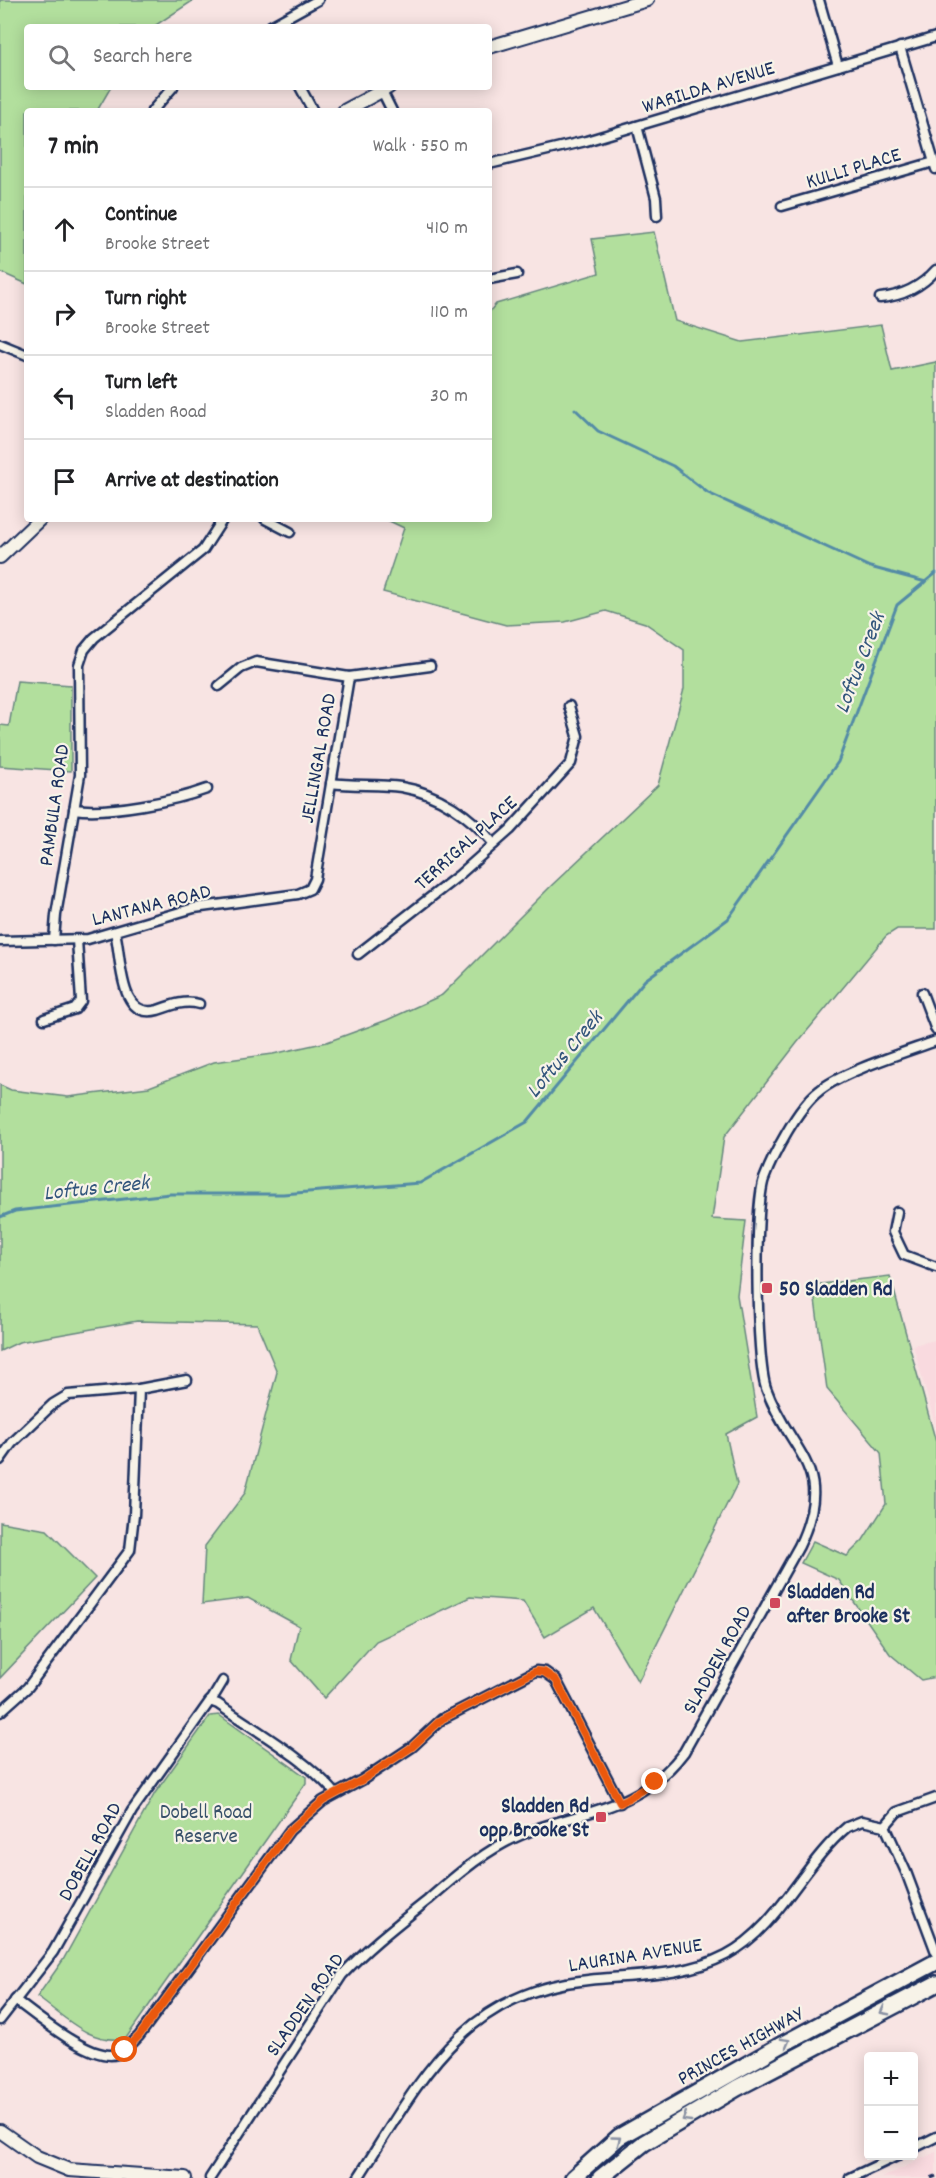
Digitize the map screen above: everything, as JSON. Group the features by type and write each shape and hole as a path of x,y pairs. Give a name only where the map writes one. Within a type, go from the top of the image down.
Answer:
{"highway":[{"name":"PRINCES HIGHWAY","path":"573,2178 589,2162 628,2132 783,2044 936,1962"},
{"name":"PRINCES HIGHWAY","path":"600,2178 644,2143 737,2088 936,1984"}],"street":[{"path":"274,24 318,0"},
{"path":"492,45 648,0"},
{"path":"819,0 838,66"},
{"name":"WARILDA AVENUE","path":"492,163 552,150 637,126 936,37"},
{"path":"900,47 935,165"},
{"path":"155,108 170,90"},
{"path":"302,90 311,108"},
{"path":"350,108 383,90"},
{"path":"385,90 391,108"},
{"path":"637,126 656,198 657,216"},
{"name":"KULLI PLACE","path":"782,206 935,165"},
{"path":"880,298 899,295 916,287 936,270"},
{"path":"492,278 517,274"},
{"path":"0,344 24,354"},
{"path":"0,557 37,522"},
{"name":"PAMBULA ROAD","path":"54,940 81,759 79,675 84,650 94,638 203,550 221,522"},
{"path":"271,522 290,532"},
{"path":"219,686 242,668 256,662 349,677"},
{"name":"JELLINGAL ROAD","path":"310,889 315,879 349,677 430,666"},
{"name":"TERRIGAL PLACE","path":"358,954 494,844 571,763 578,736 569,706"},
{"path":"331,783 399,787 429,795 466,816 481,828 494,844"},
{"path":"74,809 100,809 171,799 207,789"},
{"name":"LANTANA ROAD","path":"0,941 77,940 115,932 194,908 298,894 310,889"},
{"path":"115,932 127,995 134,1007 146,1012 187,1002 199,1004"},
{"path":"44,1019 75,1009 81,1001 77,940"},
{"path":"922,993 936,1030"},
{"name":"SLADDEN ROAD","path":"210,2178 342,1975 368,1950 491,1850 527,1832 620,1803 655,1782 684,1752 799,1546 813,1510 815,1493 806,1457 771,1401 762,1366 759,1226 764,1179 798,1116 819,1090 839,1079 936,1041"},
{"path":"897,1212 893,1232 904,1255 936,1268"},
{"path":"0,1460 12,1443 52,1404 68,1395 139,1389 187,1380"},
{"path":"0,1712 28,1687 130,1550 134,1515 139,1389"},
{"path":"15,2000 92,2053 108,2055 125,2050 139,2036 284,1838 335,1793 362,1780 398,1757 442,1719 536,1671 544,1672 556,1680 620,1803"},
{"name":"DOBELL ROAD","path":"0,2020 53,1952 147,1787 200,1712 212,1701 223,1681"},
{"path":"212,1701 290,1755 326,1783 335,1793"},
{"path":"936,1798 897,1812 885,1826 906,1872 936,1952"},
{"name":"LAURINA AVENUE","path":"358,2178 434,2061 460,2034 493,2011 526,1995 568,1982 671,1971 703,1965 724,1956 759,1930 847,1827 862,1821 885,1826"},
{"path":"0,2131 44,2161 69,2170 185,2178"},
{"path":"918,2146 936,2137"},
{"path":"850,2178 888,2160"}],"shaded area":[{"path":"936,1340 936,1428 913,1345"},
{"path":"936,2152 936,2178 881,2178"}],"green space":[{"path":"0,0 194,0 158,24 24,24 24,90 109,90 99,108 24,108 24,283 0,272"},
{"path":"654,232 675,321 742,342 881,325 892,371 936,362 936,929 897,929 886,936 797,1043 724,1137 712,1219 746,1221 737,1295 757,1417 726,1434 737,1484 638,1682 594,1608 545,1637 523,1601 470,1597 376,1641 324,1698 291,1660 299,1626 248,1598 202,1604 205,1546 245,1493 277,1372 257,1324 137,1321 19,1342 0,1351 0,1085 11,1090 68,1097 149,1087 214,1062 273,1054 327,1042 387,1020 442,995 552,885 658,785 684,689 684,650 645,623 606,611 565,622 506,625 383,592 404,528 391,522 492,522 492,309 496,304 599,273 592,239"},
{"path":"17,681 71,685 71,771 0,766 0,725 9,726"},
{"path":"890,1276 936,1442 936,1677 921,1680 890,1654 839,1580 801,1563 813,1541 847,1556 863,1540 886,1504 881,1453 827,1389 813,1285"},
{"path":"0,1522 47,1530 95,1578 0,1678"},
{"name":"Dobell Road Reserve","path":"219,1715 306,1777 306,1783 126,2038 101,2038 90,2034 78,2028 37,1997 63,1960 155,1793 210,1716"}],"waterway":[{"path":"575,409 598,431 673,466 708,493 870,567 926,582"},
{"name":"Loftus Creek","path":"0,1217 15,1211 170,1194 283,1194 420,1183 527,1122 645,980 728,919 838,762 897,605 936,573"}],"railway":[{"path":"931,2178 936,2176"}],"place":[{"name":"50 Sladden Rd","path":"767,1288"},
{"name":"Sladden Rd after Brooke St","path":"775,1603"},
{"name":"Sladden Rd opp Brooke St","path":"601,1817"}],"route":[{"path":"125,2050 139,2036 290,1830 323,1801 398,1757 442,1719 470,1702 536,1671 552,1675 620,1803 655,1782"}]}
